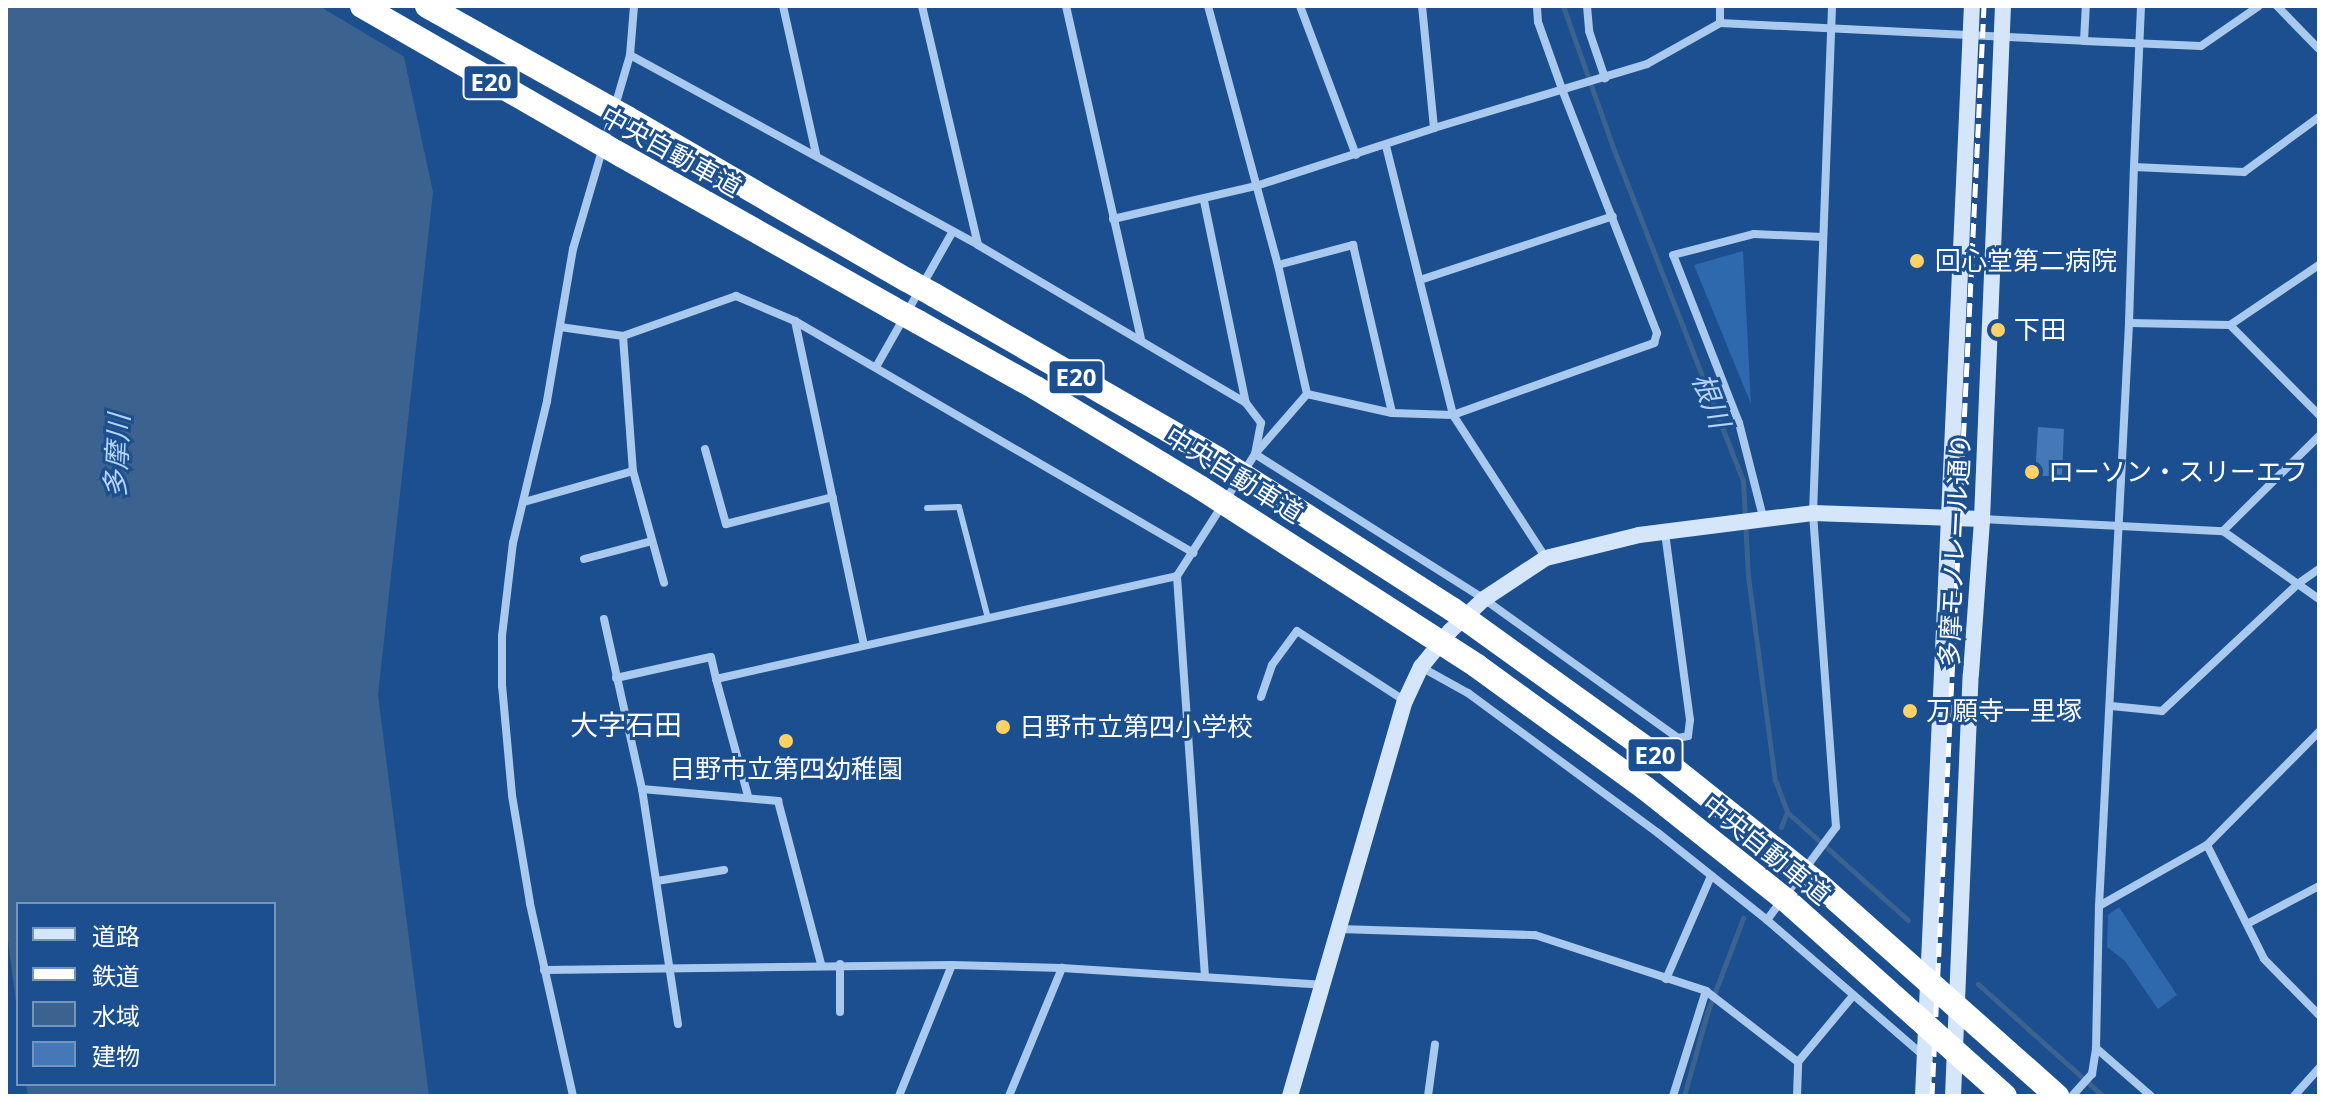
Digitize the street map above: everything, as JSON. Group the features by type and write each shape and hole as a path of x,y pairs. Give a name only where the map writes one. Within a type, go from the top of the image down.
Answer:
{"highway":[{"name":"中央自動車道","path":"362,6 918,322 1201,488 1477,666 1645,788 1787,901 2005,1096"},
{"name":"中央自動車道","path":"427,6 1218,459 1452,609 1669,765 1815,881 2069,1094"}],"main road":[{"name":"多摩モノレール通り","path":"1923,1096 1972,6"},
{"name":"多摩モノレール通り","path":"1953,1096 1971,674 1982,519 2003,6"},
{"path":"1290,1096 1405,701 1421,667 1450,631 1484,599 1546,558 1665,531 1813,513 1982,519"},
{"path":"1924,1057 1937,1068 1947,1069 1958,985"}],"street":[{"path":"573,1096 544,970 512,795 502,686 507,587 573,249 630,55 634,6"},
{"path":"922,6 978,245"},
{"path":"1066,6 1141,338"},
{"path":"1208,6 1278,265 1307,394"},
{"path":"1300,6 1356,155"},
{"path":"1422,6 1434,128"},
{"path":"1307,394 1392,413 1453,415 1654,343 1657,333 1562,89 1538,22 1537,6"},
{"path":"1587,6 1589,31 1602,78"},
{"path":"1720,6 1720,23"},
{"path":"1767,920 1836,827 1813,513 1832,6"},
{"path":"2084,41 2086,6"},
{"path":"2069,1094 2092,1074 2096,1048 2099,906 2129,323 2141,6"},
{"path":"1113,219 1204,201 1256,186 1647,64 1720,23 2201,46 2259,6"},
{"path":"2277,6 2319,49"},
{"path":"785,7 816,154"},
{"path":"630,55 978,245 1141,338 1246,403 1261,423 1255,454"},
{"path":"2134,167 2244,172 2319,117"},
{"path":"1386,146 1453,415 1546,558"},
{"path":"1204,201 1246,403"},
{"path":"1420,280 1613,216"},
{"path":"876,367 953,231"},
{"path":"1758,518 1743,435 1673,255 1754,234 1823,237"},
{"path":"1278,265 1353,245 1392,413"},
{"path":"2129,323 2230,325 2319,265"},
{"path":"560,327 623,336 736,296 795,321 1193,553"},
{"path":"795,321 864,645"},
{"path":"2230,325 2319,415"},
{"path":"623,336 633,471 664,583"},
{"path":"1205,977 1177,576 1255,454 1307,394"},
{"path":"2223,531 2319,436"},
{"path":"705,449 726,524 833,497"},
{"path":"1255,454 1484,599 1678,738 1688,736 1690,720 1665,531"},
{"path":"524,502 633,471"},
{"path":"1982,519 2223,531 2319,599"},
{"path":"584,559 652,541"},
{"path":"2111,706 2162,711 2299,583 2319,569"},
{"path":"716,679 1177,576"},
{"path":"604,619 642,789 678,1024"},
{"path":"1261,697 1272,665 1297,631 1405,701"},
{"path":"616,678 711,657 748,796"},
{"path":"1421,667 1468,693 1614,799 1767,920 1924,1057"},
{"path":"2099,906 2207,845 2319,732"},
{"path":"642,789 778,801 821,964"},
{"path":"2207,845 2264,959 2319,1015"},
{"path":"657,881 724,870"},
{"path":"1666,979 1711,876"},
{"path":"2247,924 2319,886"},
{"path":"1339,929 1535,935 1706,991 1724,1001 1798,1062"},
{"path":"544,970 821,964 952,965 1062,968 1322,985"},
{"path":"840,964 840,1012"},
{"path":"899,1096 952,965"},
{"path":"1009,1096 1062,968"},
{"path":"1673,1096 1706,991"},
{"path":"1797,1096 1798,1062 1852,997"},
{"path":"1428,1096 1435,1044"},
{"path":"2096,1048 2151,1096"},
{"path":"2294,1096 2319,1068"}],"lane":[{"path":"927,508 959,507 988,618"}],"shaded area":[{"path":"1743,251 1751,404 1694,265"},
{"path":"2119,907 2177,995 2158,1009 2125,961 2107,947 2108,915"}],"water":[{"name":"多摩川","path":"6,6 393,6 433,192 378,695 429,1096 28,1096 26,1086 276,1086 276,902 16,902 16,1002 6,925"}],"pier":[{"path":"319,6 397,6 408,59"}],"building":[{"path":"2038,427 2064,429 2062,476 2035,476"}],"waterway":[{"name":"根川","path":"1563,6 1614,150 1743,481 1748,576 1775,780 1787,812 1908,920"},
{"path":"1781,827 1787,812"},
{"path":"1684,1096 1707,1013 1743,918"},
{"path":"1978,984 2103,1096"}],"railway":[{"path":"1932,1096 1984,6"}],"place":[{"name":"回心堂第二病院","path":"1917,261"},
{"name":"下田","path":"1998,330"},
{"name":"ローソン・スリーエフ","path":"2032,472"},
{"name":"万願寺一里塚","path":"1910,711"},
{"name":"日野市立第四小学校","path":"1003,727"},
{"name":"日野市立第四幼稚園","path":"786,741"}],"district":[{"name":"大字石田","path":"626,724"}]}
